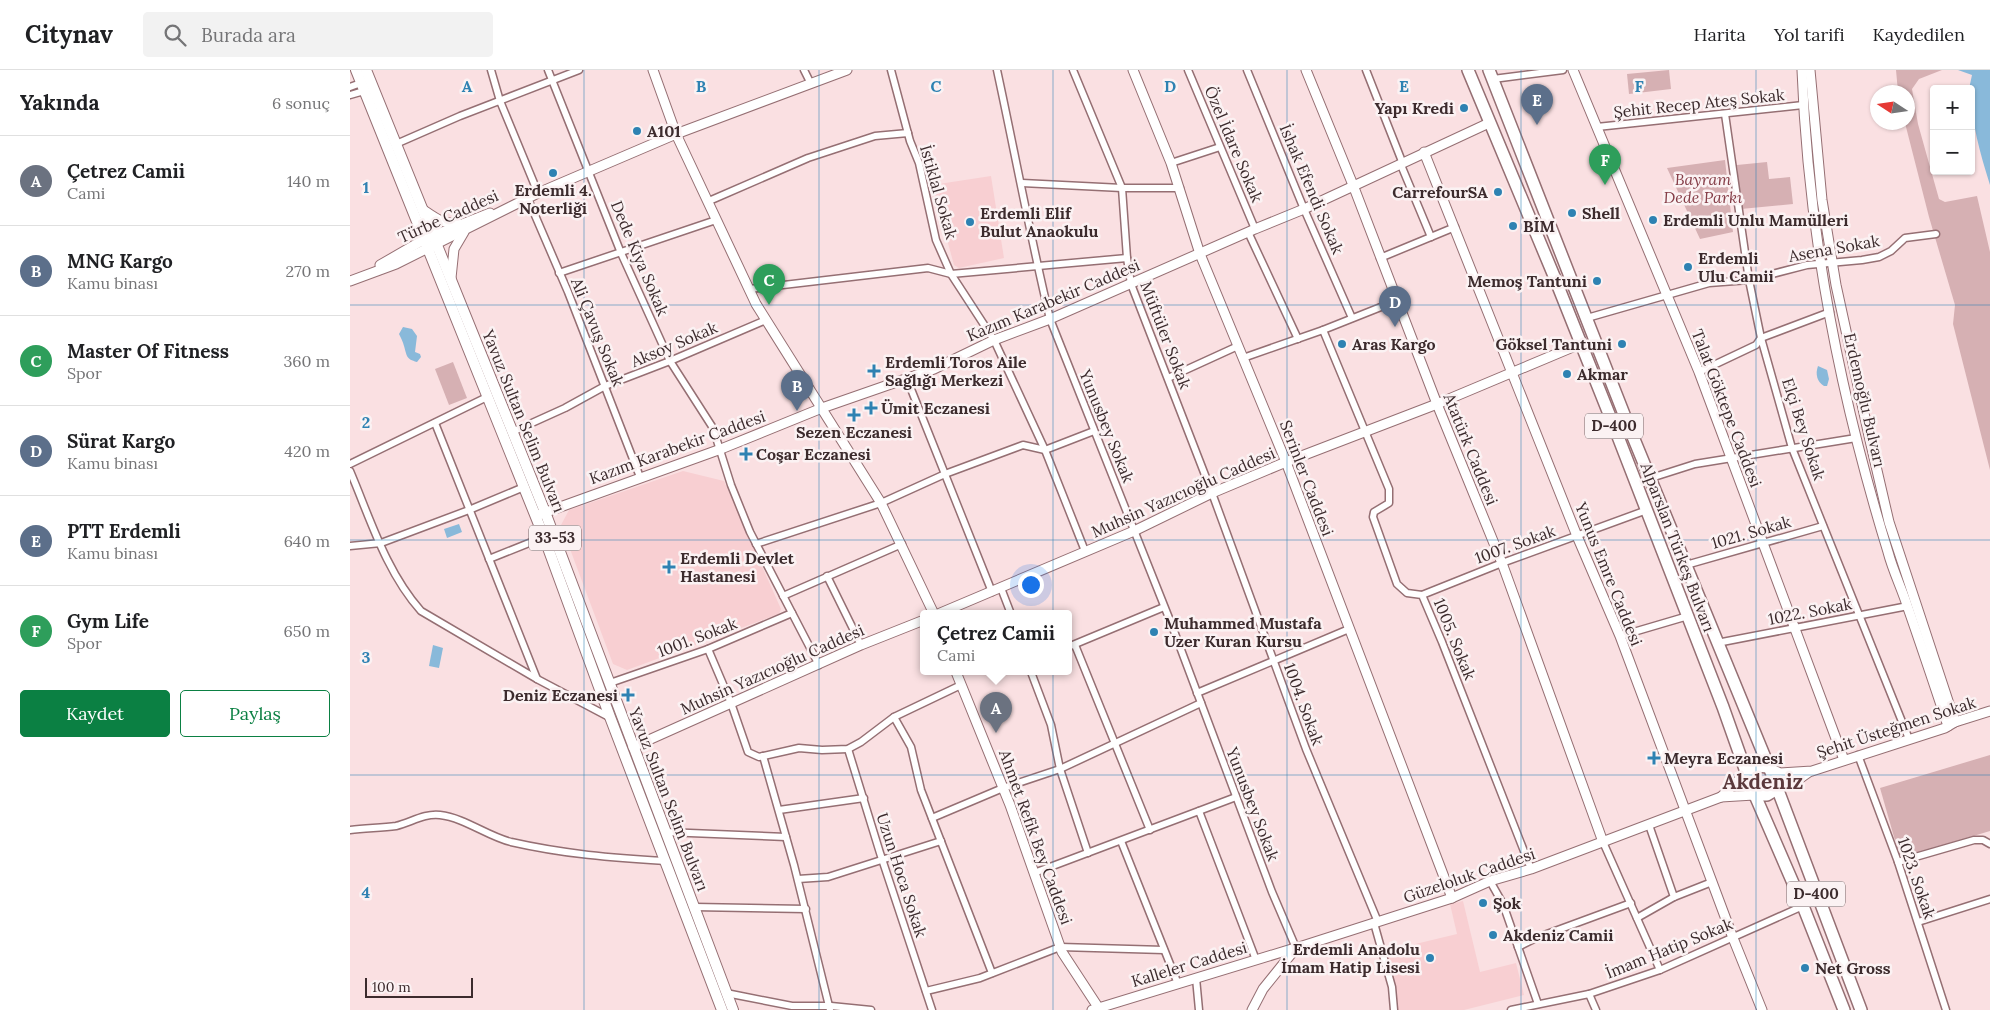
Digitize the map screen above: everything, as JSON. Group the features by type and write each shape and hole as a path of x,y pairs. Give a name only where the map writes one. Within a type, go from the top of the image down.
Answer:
{"highway":[{"name":"Alparslan Türkeş Bulvarı","path":"1468,70 1647,510 1723,707 1754,795 1803,906 1844,1010"},
{"name":"Alparslan Türkeş Bulvarı","path":"1491,74 1629,427 1778,789 1861,1010"},
{"path":"1746,773 1756,766 1768,767"},
{"path":"1754,795 1767,795 1778,789"}],"main road":[{"name":"Yavuz Sultan Selim Bulvarı","path":"356,70 431,241 451,281 512,432 540,514 610,683 733,1010"},
{"name":"Yavuz Sultan Selim Bulvarı","path":"366,70 422,208 431,241 487,397 524,487 540,514 544,537 610,717 722,1010"}],"street":[{"path":"491,70 500,101 538,193"},
{"name":"Dede Kiya Sokak","path":"548,70 620,253 670,361 713,428 731,486 756,544 819,665"},
{"path":"396,144 579,70"},
{"path":"653,70 676,134 766,320 881,503 934,610"},
{"path":"804,70 811,84"},
{"name":"Türbe Caddesi","path":"353,280 431,241 676,134 847,70"},
{"name":"İstiklal Sokak","path":"891,70 908,133 919,163 936,240 951,274 994,340 1045,450 1085,551"},
{"name":"Yunusbey Sokak","path":"997,70 1022,183 1037,266 1050,319 1164,607 1272,892 1296,948"},
{"name":"Müftüler Sokak","path":"1073,70 1122,188 1127,258 1131,284 1212,493"},
{"name":"Serinler Caddesi","path":"1133,70 1172,163 1200,254 1286,462 1452,898"},
{"name":"Özel İdare Sokak","path":"1188,70 1252,230 1298,338"},
{"name":"İshak Efendi Sokak","path":"1247,70 1304,209 1352,318"},
{"name":"Atatürk Caddesi","path":"1306,70 1353,185 1396,301 1502,563 1603,842"},
{"path":"1366,70 1431,237"},
{"path":"1491,74 1563,70"},
{"name":"Talat Göktepe Caddesi","path":"1573,70 1699,372 1844,760"},
{"name":"Erdemoğlu Bulvarı","path":"1802,70 1803,105 1814,216 1830,312 1856,438 1888,553 1952,724"},
{"name":"Erdemoğlu Bulvarı","path":"1810,70 1822,200 1836,285 1864,417 1889,522 1952,724"},
{"path":"350,87 363,87"},
{"path":"350,95 363,87"},
{"name":"Şehit Recep Ateş Sokak","path":"1597,127 1803,105"},
{"name":"Elçi Bey Sokak","path":"1725,114 1749,280 1761,338 1792,448 1908,739"},
{"name":"Kazım Karabekir Caddesi","path":"540,514 720,449 822,408 934,369 994,340 1050,319 1304,209 1490,123"},
{"path":"708,201 808,158 875,136 908,133"},
{"path":"1172,163 1220,147"},
{"name":"Yunus Emre Caddesi","path":"1424,152 1577,536 1620,636 1733,938 1762,1010"},
{"path":"1022,183 1122,188 1180,188"},
{"name":"Ali Çavuş Sokak","path":"528,199 605,386 640,477"},
{"path":"422,208 440,221 467,226 454,249 451,281"},
{"path":"559,273 716,220"},
{"path":"1380,258 1455,227"},
{"name":"Asena Sokak","path":"1587,318 1709,283 1749,280 1807,265 1879,257 1892,251 1905,238 1936,234"},
{"path":"750,289 928,268 951,274 1127,258"},
{"path":"1243,358 1323,330 1396,301"},
{"path":"1699,372 1756,345 1761,338 1830,312"},
{"name":"Aksoy Sokak","path":"512,432 565,408 605,386 670,361 766,320"},
{"name":"1005. Sokak","path":"1323,330 1364,433 1389,489 1389,503 1374,512 1373,517 1397,584 1407,593 1422,595 1446,650 1531,869"},
{"name":"Muhsin Yazıcıoğlu Caddesi","path":"946,610 1134,531 1212,493 1286,462 1512,374 1580,344"},
{"path":"1168,378 1238,346"},
{"path":"907,379 992,592"},
{"path":"350,464 487,397"},
{"path":"434,423 537,679"},
{"path":"756,544 881,503 945,474 1023,445 1045,450 1094,432"},
{"path":"1651,478 1695,464 1856,438"},
{"path":"350,471 381,543 408,597 421,611 537,679 610,717"},
{"path":"350,546 381,543 470,510 524,487"},
{"name":"1004. Sokak","path":"1212,493 1306,749 1376,922 1392,987 1394,1010"},
{"name":"1007. Sokak","path":"1422,595 1502,563 1647,510"},
{"name":"1021. Sokak","path":"1686,565 1824,526"},
{"path":"489,559 544,537"},
{"path":"783,596 902,544"},
{"path":"827,576 861,645"},
{"path":"1001,588 1009,610"},
{"name":"1022. Sokak","path":"1717,643 1908,606"},
{"path":"1150,830 1116,743 1072,646 1164,607"},
{"name":"1001. Sokak","path":"610,683 708,648 792,613"},
{"path":"1620,636 1688,616"},
{"name":"Muhsin Yazıcıoğlu Caddesi","path":"633,747 861,645 920,622"},
{"path":"1197,693 1349,628"},
{"path":"708,648 731,703 748,752 759,757 799,748 822,750 848,749 861,742 894,717 960,685"},
{"name":"Ahmet Refik Bey Caddesi","path":"957,675 1003,788 1060,947 1096,1009"},
{"path":"1032,675 1051,725 1060,769 1088,853"},
{"path":"932,818 1003,788 1060,769 1201,703"},
{"name":"Şehit Üsteğmen Sokak","path":"1778,789 1812,771 1990,711"},
{"path":"894,717 911,747 921,790 992,973"},
{"name":"Uzun Hoca Sokak","path":"848,749 932,1010"},
{"path":"763,756 806,909 830,1008"},
{"name":"1023. Sokak","path":"1858,756 1898,862 1946,1010"},
{"name":"Şehit Üsteğmen Sokak","path":"1768,767 1780,773 1812,771"},
{"name":"Güzeloluk Caddesi","path":"1721,797 1746,773"},
{"name":"Güzeloluk Caddesi","path":"1296,948 1452,898 1490,881 1531,869 1721,797 1754,795"},
{"path":"1034,874 1236,797"},
{"path":"779,810 864,798"},
{"path":"1199,811 1256,960"},
{"path":"350,830 397,826 425,816 440,815 466,823 509,841 582,856 666,861"},
{"path":"1649,825 1674,897"},
{"path":"665,832 786,837"},
{"path":"1898,862 1974,840 1983,840 1990,844"},
{"path":"1121,841 1178,984"},
{"path":"798,879 828,877 942,842"},
{"path":"1603,842 1660,970"},
{"path":"1490,881 1503,904 1538,1004"},
{"path":"1637,918 1674,897 1712,882"},
{"path":"1918,922 1990,899"},
{"path":"1518,947 1536,938 1630,903"},
{"name":"İmam Hatip Sokak","path":"1511,1010 1589,994 1660,970 1803,906"},
{"path":"694,907 806,909"},
{"path":"926,991 980,978 1060,947 1164,950"},
{"path":"1252,1010 1263,989 1296,948"},
{"name":"Kalleler Caddesi","path":"1096,1009 1296,948"},
{"path":"1196,978 1199,1010"},
{"path":"726,993 792,1006 871,1010"},
{"path":"1589,994 1596,1010"}],"shaded area":[{"name":"Erdemli Elif Bulut Anaokulu","path":"991,176 1004,258 959,268 954,265 932,185"},
{"name":"Erdemli Devlet Hastanesi","path":"683,471 724,481 781,609 779,614 627,670 613,664 561,525 569,510"},
{"name":"Erdemli Anadolu İmam Hatip Lisesi","path":"1463,901 1480,972 1516,963 1524,995 1464,1010 1396,1010 1382,952 1457,934 1450,904"}],"green space":[{"path":"1669,70 1671,89 1629,94 1627,74"},
{"path":"1896,70 1942,70 1919,79 1915,85 1897,85"},
{"path":"1915,106 1930,167 1930,175 1932,175 1939,199 1945,202 1977,196 1990,252 1990,470 1953,324 1955,305 1929,217 1907,130 1915,130"},
{"name":"Bayram Dede Parkı","path":"1725,160 1733,232 1700,239 1667,168"},
{"name":"Bayram Dede Parkı","path":"1767,162 1769,179 1790,177 1793,204 1741,209 1737,165"},
{"path":"453,362 467,398 449,405 435,369"},
{"path":"1990,755 1990,831 1900,858 1880,788"}],"water":[{"path":"1958,70 1990,70 1990,185 1975,129 1975,85 1970,85 1972,75"},
{"path":"403,327 412,329 417,336 415,352 420,354 421,357 417,362 411,360 407,355 399,334"},
{"path":"1818,366 1827,370 1829,379 1827,386 1824,386 1818,380"},
{"path":"459,524 462,532 447,538 444,529"},
{"path":"433,645 443,648 439,668 429,666"}],"place":[{"name":"Yapı Kredi","path":"1464,108"},
{"name":"PTT Erdemli","path":"1537,125"},
{"name":"A101","path":"637,131"},
{"name":"Erdemli 4. Noterliği","path":"553,173"},
{"name":"Gym Life","path":"1605,185"},
{"name":"CarrefourSA","path":"1498,192"},
{"name":"Shell","path":"1572,213"},
{"name":"Erdemli Unlu Mamülleri","path":"1653,220"},
{"name":"Erdemli Elif Bulut Anaokulu","path":"970,222"},
{"name":"BİM","path":"1513,226"},
{"name":"Erdemli Ulu Camii","path":"1688,267"},
{"name":"Memoş Tantuni","path":"1597,281"},
{"name":"Master Of Fitness","path":"769,305"},
{"name":"Sürat Kargo","path":"1395,327"},
{"name":"Aras Kargo","path":"1342,344"},
{"name":"Göksel Tantuni","path":"1622,344"},
{"name":"Erdemli Toros Aile Sağlığı Merkezi","path":"874,371"},
{"name":"Akmar","path":"1567,374"},
{"name":"Ümit Eczanesi","path":"871,408"},
{"name":"MNG Kargo","path":"797,411"},
{"name":"Sezen Eczanesi","path":"854,415"},
{"name":"Coşar Eczanesi","path":"746,454"},
{"name":"Erdemli Devlet Hastanesi","path":"669,567"},
{"name":"Muhammed Mustafa Uzer Kuran Kursu","path":"1154,632"},
{"name":"Deniz Eczanesi","path":"628,695"},
{"name":"Çetrez Camii","path":"996,733"},
{"name":"Meyra Eczanesi","path":"1654,758"},
{"name":"Şok","path":"1483,903"},
{"name":"Akdeniz Camii","path":"1493,935"},
{"name":"Erdemli Anadolu İmam Hatip Lisesi","path":"1430,958"},
{"name":"Net Gross","path":"1805,968"}],"district":[{"name":"Akdeniz","path":"1763,782"}]}
